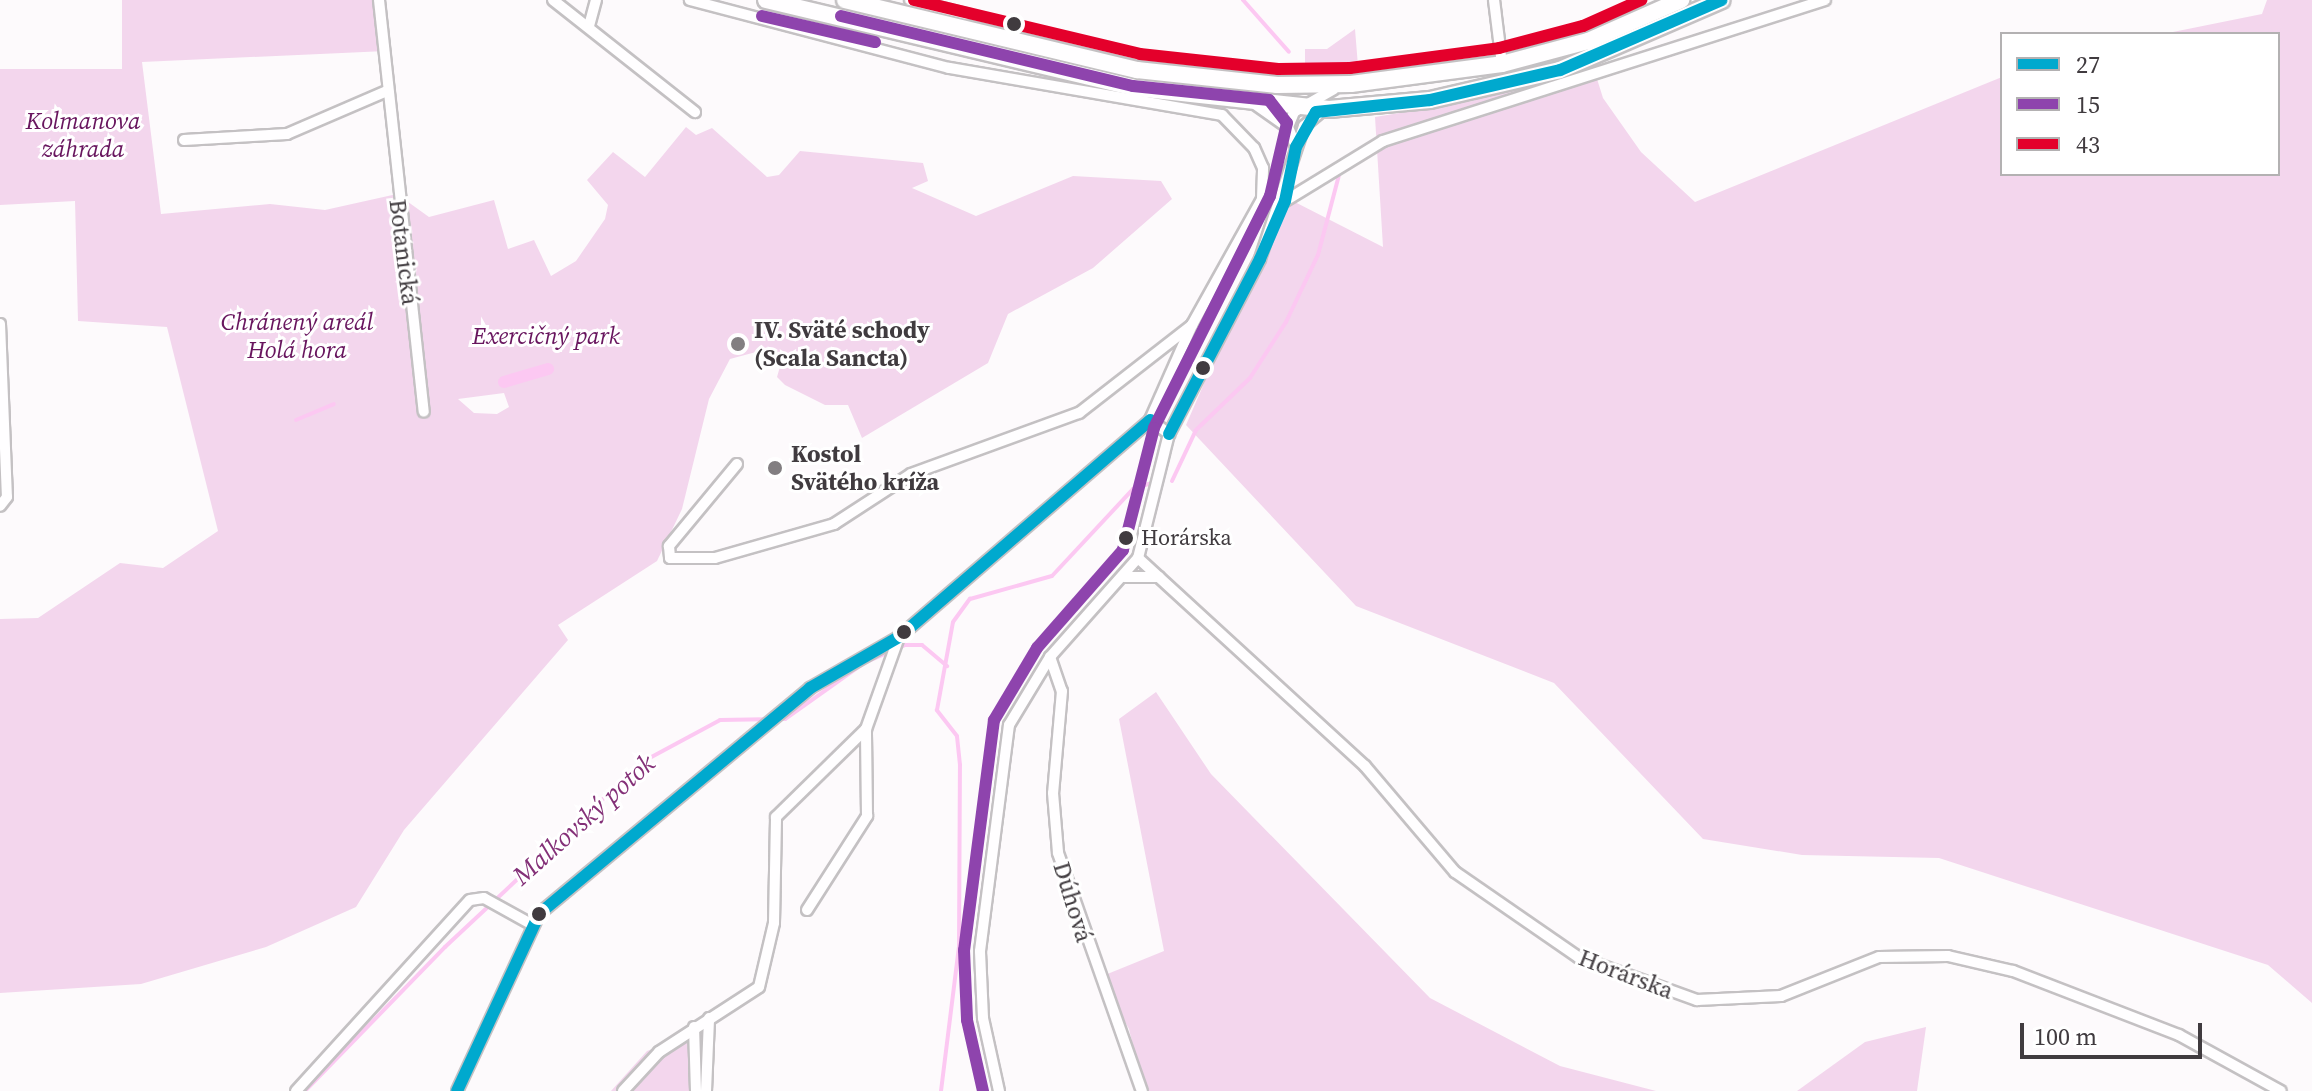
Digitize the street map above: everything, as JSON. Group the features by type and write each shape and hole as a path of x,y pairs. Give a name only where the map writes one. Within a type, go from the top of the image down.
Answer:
{"main road":[{"path":"766,0 1136,88 1256,105 1329,109 1430,100 1560,70 1722,0"},
{"path":"845,0 1137,70 1277,85 1351,84 1502,64 1588,41 1681,0"}],"street":[{"name":"Botanická","path":"379,0 424,412"},
{"path":"553,0 695,112"},
{"path":"589,26 596,0"},
{"path":"457,1091 531,924 768,722 832,672 897,647 1150,420 1192,325 1262,199 1254,148 1222,115 949,68 690,0"},
{"path":"910,0 966,14"},
{"path":"1494,0 1502,64"},
{"path":"1262,199 1285,201 1383,141 1825,0"},
{"path":"1288,127 1301,108 1351,84"},
{"path":"999,1091 983,1018 980,951 1000,769 1009,725 1050,657 1138,558 1159,495 1169,434 1285,201 1296,147 1304,126 1301,108 1277,85"},
{"path":"184,140 287,134 387,91"},
{"path":"1256,105 1288,127 1296,147"},
{"path":"1304,126 1329,109"},
{"path":"1294,159 1298,174 1312,182"},
{"path":"0,324 2,505"},
{"path":"737,464 669,546 670,558 715,558 834,524 911,474 1079,413 1192,325"},
{"path":"1150,420 1169,434"},
{"name":"Horárska","path":"1138,558 1365,766 1455,872 1578,957 1697,1000 1781,996 1879,957 1948,956 2013,971 2179,1035 2281,1091"},
{"path":"1124,577 1159,577"},
{"path":"807,910 867,816 866,729 897,647"},
{"name":"Dúhová","path":"1050,657 1062,691 1053,793 1058,853 1142,1091"},
{"path":"623,1091 694,1027 759,987 766,972 781,805 866,729"},
{"path":"296,1091 470,900 484,898 531,924"},
{"path":"706,1091 709,1018"},
{"path":"694,1027 696,1091"}],"green space":[{"path":"122,0 381,0 386,51 142,62 161,214 270,204 325,210 397,194 429,217 494,200 508,249 534,240 551,276 576,261 605,219 608,205 587,180 613,152 645,177 686,127 696,135 712,128 767,177 779,175 800,151 923,163 928,181 912,188 976,216 1073,176 1161,181 1172,199 1093,268 1008,314 988,363 862,438 848,405 825,405 785,385 777,377 781,363 756,352 730,359 709,399 682,509 657,561 558,625 568,640 404,830 356,907 266,947 141,984 0,993 0,619 38,618 120,563 163,568 218,531 167,327 78,321 75,201 0,205 0,69 122,69","holes":["504,393 509,407 497,414 474,413 458,399"]},
{"path":"2267,0 2312,0 2312,1003 2268,965 1939,858 1802,855 1703,839 1554,683 1356,606 1186,425 1285,197 1383,247 1375,117 1472,101 1592,63 1603,98 1641,152 1695,202 2000,78 2000,176 2280,176 2280,32 2173,32 2262,14"},
{"path":"1355,29 1358,66 1305,67 1305,49 1327,49"},
{"path":"1156,692 1211,774 1430,998 1560,1066 1656,1091 1144,1091 1129,1029 1100,977 1164,951 1119,719"},
{"path":"1926,1027 1917,1091 1797,1091 1865,1042"},
{"path":"690,1035 696,1091 611,1091 647,1051"}],"waterway":[{"name":"Malkovský potok","path":"1243,0 1289,52"},
{"name":"Malkovský potok","path":"1172,481 1196,430 1250,378 1286,322 1318,255 1339,175"},
{"path":"504,382 548,369"},
{"path":"296,420 334,404"},
{"path":"941,1091 959,947 960,765 957,736 937,710 953,622 970,599 1052,576 1133,489 1151,483"},
{"name":"Malkovský potok","path":"305,1091 445,947 644,761 720,720 785,719 864,663 905,645 922,645 947,666"}],"transit line":[{"name":"43","path":"914,0 1140,54 1278,69 1350,68 1499,48 1583,26 1641,0"},
{"name":"27","path":"1169,434 1260,259 1285,201 1296,147 1316,112 1430,100 1560,70 1722,0"},
{"name":"15","path":"762,16 875,42"},
{"name":"15","path":"841,16 1133,86 1269,100 1287,123 1270,196 1154,428 1123,550 1037,648 994,720 964,950 967,1020 983,1091"},
{"name":"27","path":"457,1091 539,914 810,688 899,637 1150,420"}],"place":[{"name":"IV. Sväté schody (Scala Sancta)","path":"738,344"},
{"name":"Kostol Svätého kríža","path":"775,468"},
{"name":"Horárska","path":"1126,538"}],"park label":[{"name":"Kolmanova záhrada","path":"83,135"},
{"name":"Chránený areál Holá hora","path":"297,336"},
{"name":"Exercičný park","path":"546,336"}]}
